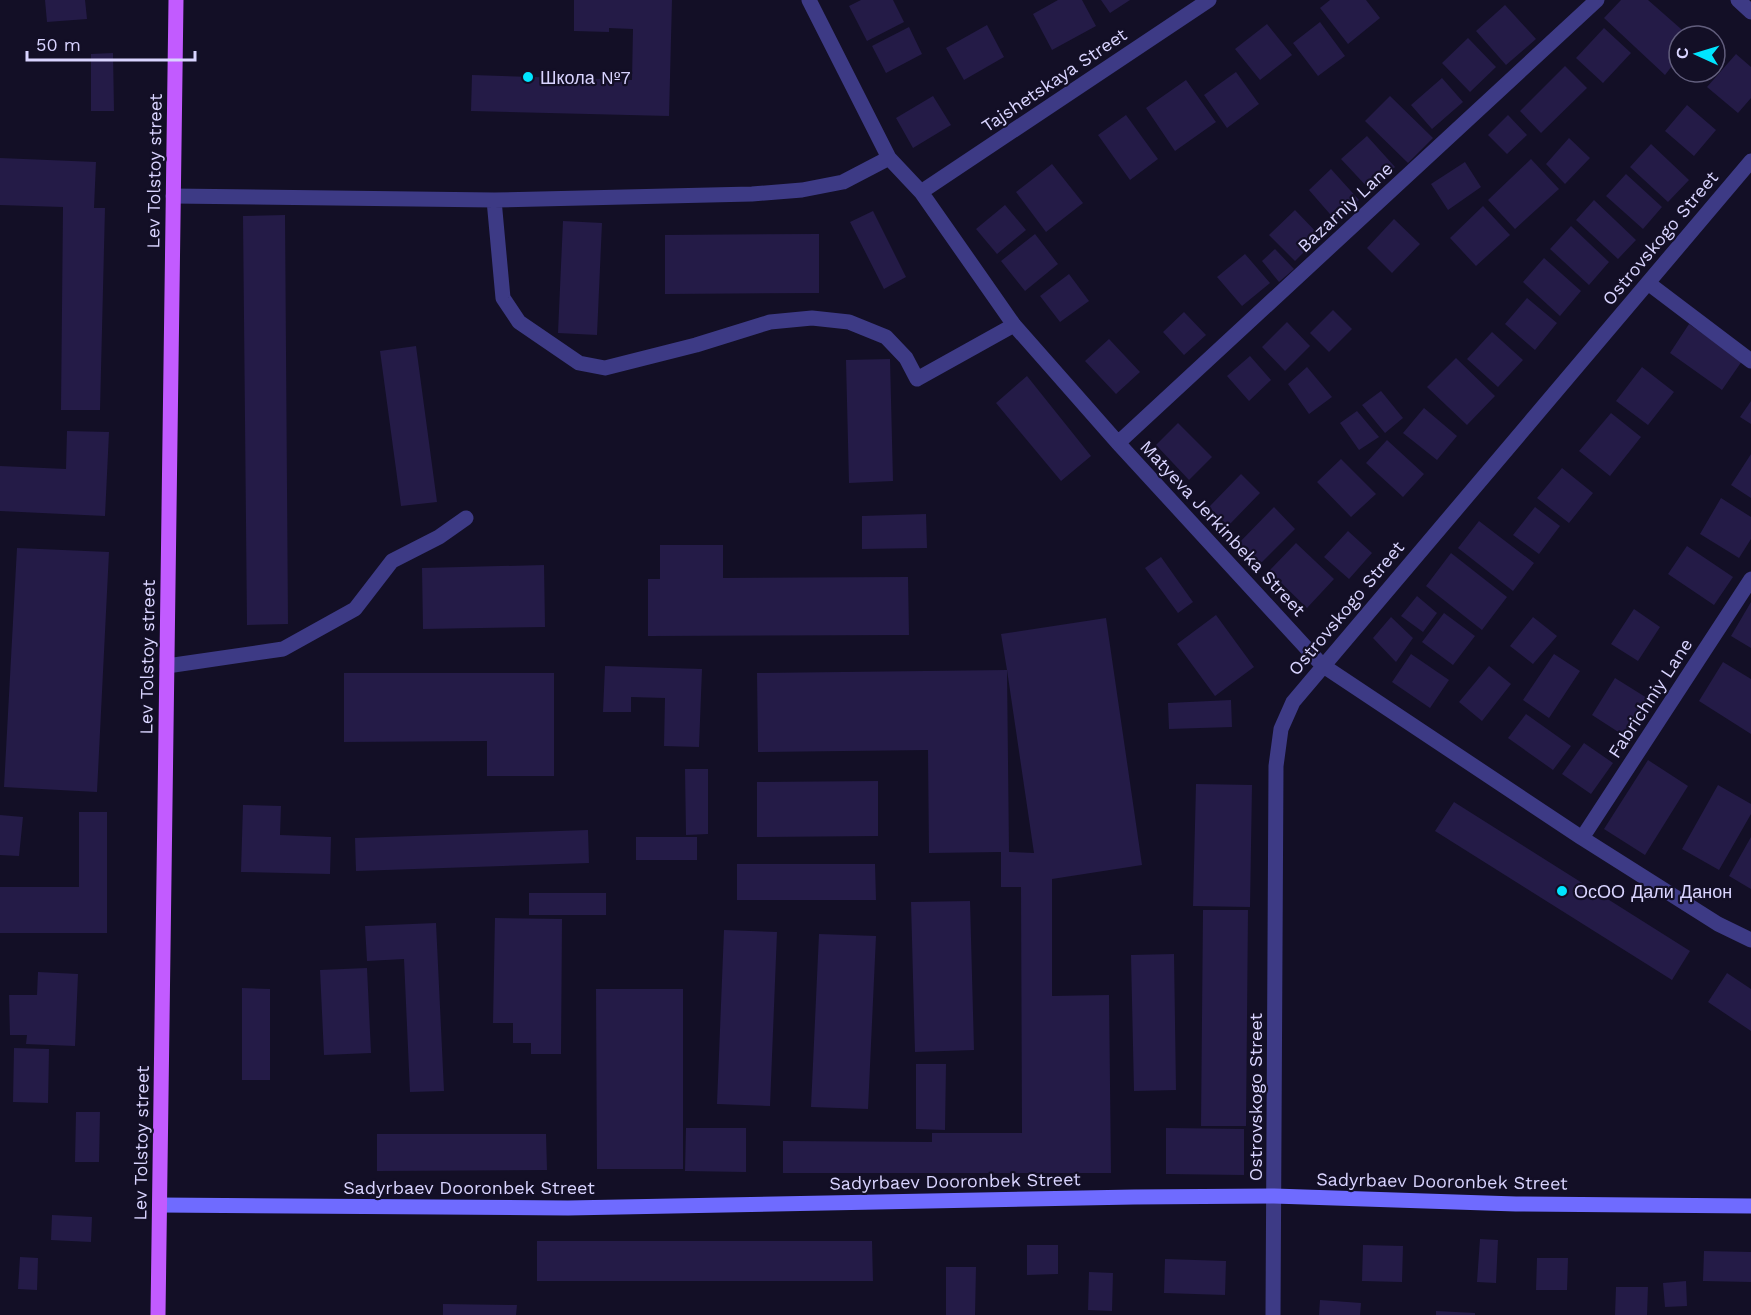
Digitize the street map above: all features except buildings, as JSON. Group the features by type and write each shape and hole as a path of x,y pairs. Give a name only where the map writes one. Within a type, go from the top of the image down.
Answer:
{"main road":[{"name":"Lev Tolstoy street","path":"158,1315 176,0"},
{"name":"Sadyrbaev Dooronbek Street","path":"160,1205 568,1208 1275,1196 1516,1204 1751,1206"}],"street":[{"name":"Matyeva Jerkinbeka Street","path":"809,0 889,158 921,192 1014,325 1118,443 1322,665 1582,838 1718,924 1751,940"},
{"name":"Tajshetskaya Street","path":"921,192 1209,0"},
{"name":"Bazarniy Lane","path":"1118,443 1597,0"},
{"path":"1738,0 1751,12"},
{"path":"173,196 494,200 752,194 802,190 843,183 889,158"},
{"name":"Ostrovskogo Street","path":"1273,1315 1276,766 1281,729 1293,702 1322,665 1751,161"},
{"path":"494,200 502,298 519,322 579,363 604,368 696,345 770,322 812,318 849,322 886,337 906,358 917,379 1014,325"},
{"path":"1648,282 1751,362"},
{"path":"167,666 283,649 355,609 392,561 439,537 466,518"},
{"name":"Fabrichniy Lane","path":"1582,838 1751,579"}],"place":[{"name":"Школа №7","path":"528,77"},
{"name":"ОсОО Дали Данон","path":"1562,891"}]}
